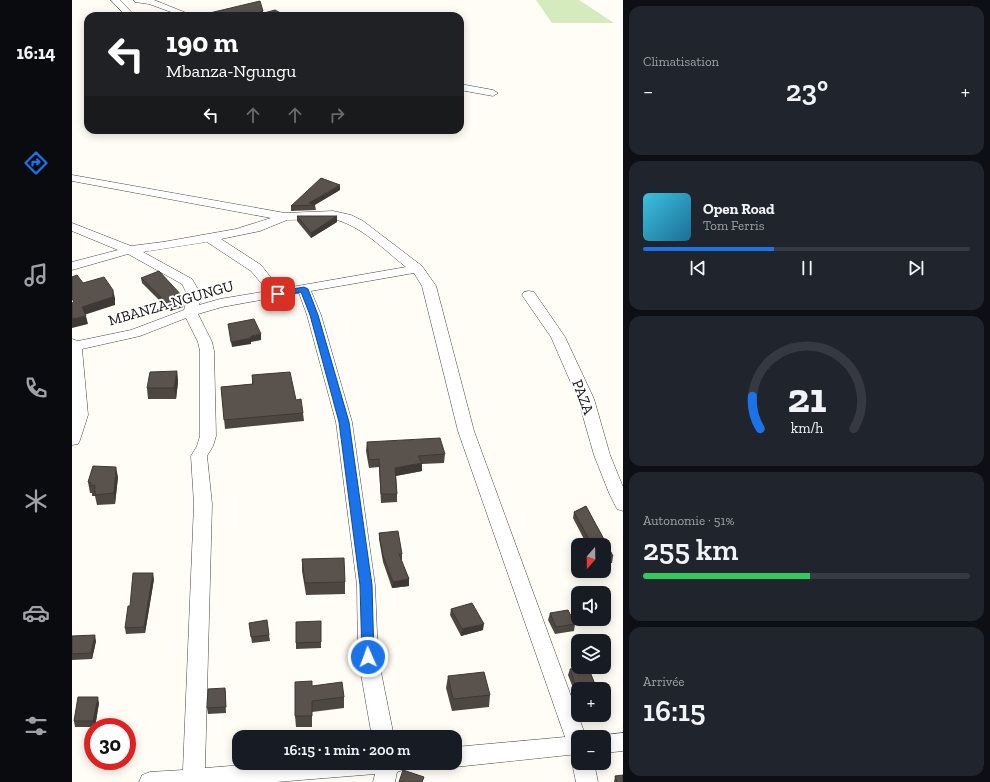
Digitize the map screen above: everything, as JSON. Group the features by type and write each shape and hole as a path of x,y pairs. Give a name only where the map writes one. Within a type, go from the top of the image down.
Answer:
{"street":[{"path":"115,0 127,12"},
{"path":"138,0 151,2 179,12"},
{"path":"464,88 493,93"},
{"path":"72,178 285,217 333,215 347,218 359,224 416,269 429,286 466,431 573,730"},
{"path":"72,266 130,250 210,238 256,228 285,217"},
{"path":"72,227 130,250 187,282 195,296 190,312 205,342 208,436 205,446 199,456 203,504 194,778"},
{"path":"210,238 256,268 278,294"},
{"name":"MBANZA-NGUNGU","path":"73,345 134,333 190,312 220,303 416,269"},
{"path":"304,289 314,315 344,422 366,585 368,657 382,730"},
{"name":"PAZA","path":"529,295 558,337 586,400 602,455 623,505"},
{"path":"72,440 80,415 73,345"},
{"path":"611,743 623,742"},
{"path":"462,756 571,745"},
{"path":"150,782 194,778 349,770"},
{"path":"584,770 587,782"}],"green space":[{"path":"536,0 579,0 614,23 552,23"}],"building":[{"path":"260,1 263,11 260,12 214,12"},
{"path":"275,10 279,12 268,12"},
{"path":"321,178 340,185 309,203 315,205 291,206"},
{"path":"297,216 337,216 311,233"},
{"path":"159,271 184,298 183,301 169,305 141,278"},
{"path":"77,275 83,283 104,277 113,290 113,297 82,307 86,316 72,319 72,303 74,302 72,299 72,277"},
{"path":"254,319 261,334 251,336 251,338 231,342 228,324"},
{"path":"177,371 174,388 147,388 150,372"},
{"path":"290,372 296,400 301,399 303,413 224,420 221,387 253,384 252,375"},
{"path":"440,438 445,454 418,456 422,463 395,468 397,494 381,494 379,459 369,460 367,442"},
{"path":"93,466 116,467 114,493 95,495 95,485 90,486 91,483 88,482"},
{"path":"586,506 603,538 588,538 574,512"},
{"path":"398,531 402,554 399,554 409,579 393,582 383,556 379,533"},
{"path":"344,558 345,582 305,583 302,559"},
{"path":"133,573 153,573 144,627 125,628 128,606 130,606"},
{"path":"472,603 484,624 462,629 451,609"},
{"path":"568,610 571,616 571,625 556,627 550,613"},
{"path":"267,620 269,635 251,637 249,623"},
{"path":"321,621 321,642 296,643 296,622"},
{"path":"95,635 91,653 72,654 72,636"},
{"path":"484,672 490,695 453,699 448,676"},
{"path":"572,674 591,674 594,682 575,682"},
{"path":"312,681 312,686 342,682 344,697 312,701 312,716 295,716 295,682"},
{"path":"225,688 226,707 207,708 208,689"},
{"path":"78,697 98,697 94,718 84,718 84,721 74,721"},
{"path":"403,770 424,777 422,782 399,782"},
{"path":"623,775 623,782 617,782 615,776"}],"route":[{"path":"278,294 304,289 314,315 344,422 366,585 368,657"}]}
